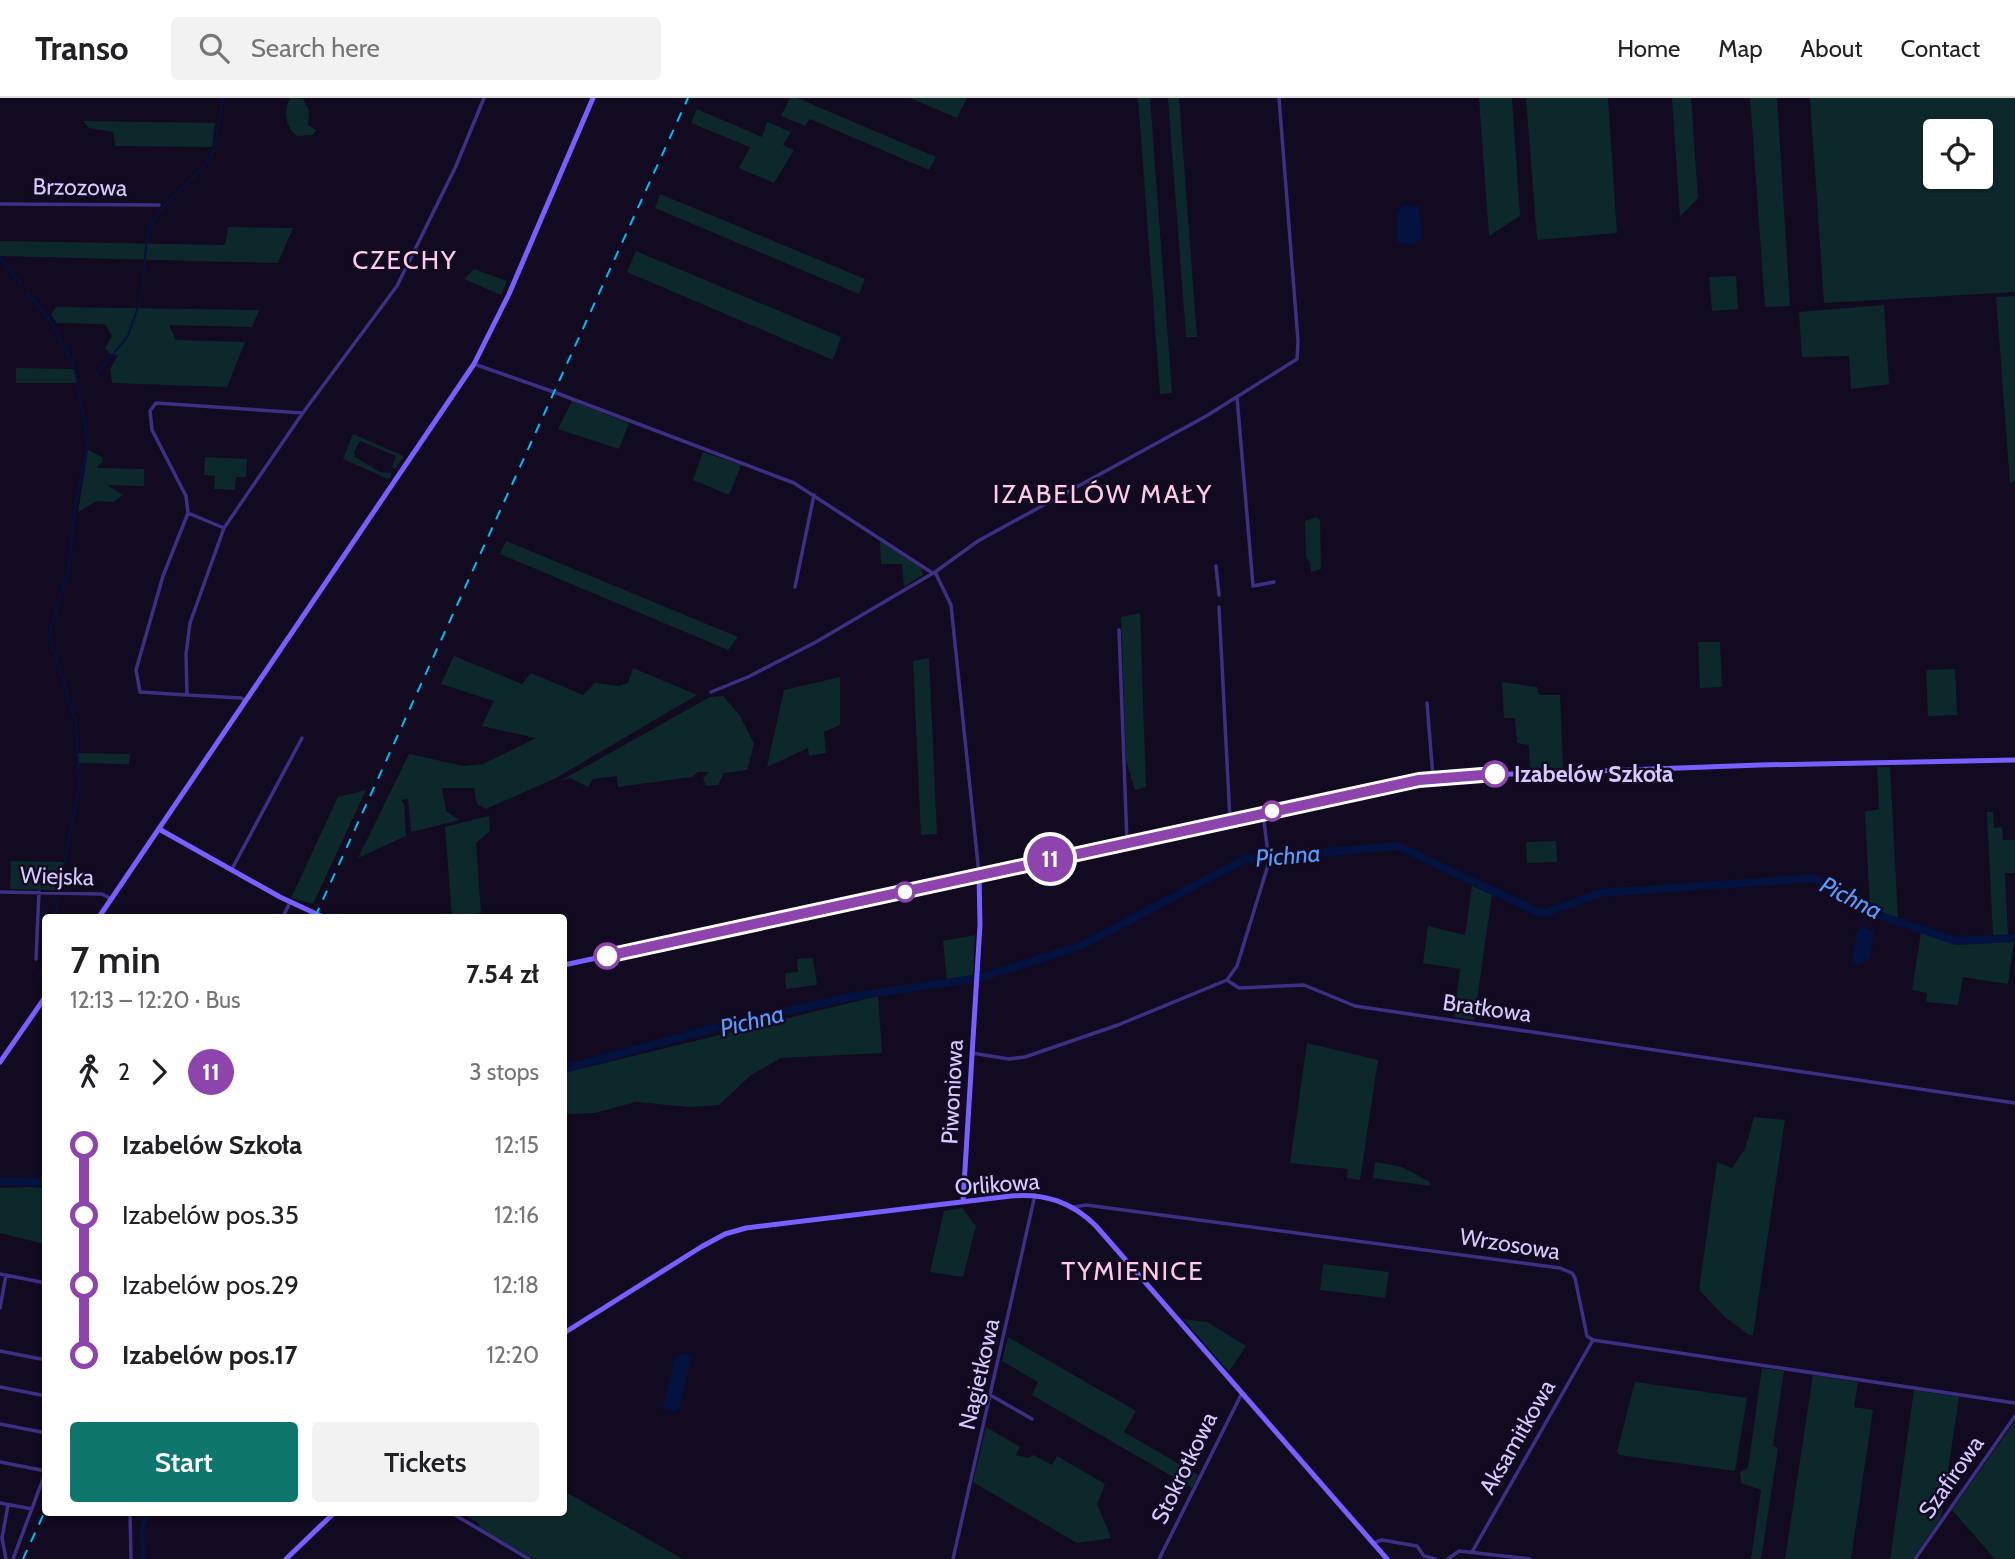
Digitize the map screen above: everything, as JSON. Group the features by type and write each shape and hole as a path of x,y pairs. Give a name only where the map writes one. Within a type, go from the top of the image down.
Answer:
{"street":[{"path":"187,695 186,654 190,622 224,528 303,413 397,286 456,166 484,98"},
{"path":"101,914 474,364 504,305 593,98"},
{"path":"711,692 789,657 934,572 978,541 1237,397 1295,360 1298,353 1279,98"},
{"name":"Brzozowa","path":"0,204 159,205"},
{"path":"474,364 554,391 788,481 934,572 947,593 953,616 979,874"},
{"path":"1237,397 1253,586 1274,582"},
{"path":"246,701 241,698 140,692 135,675 163,576 188,513 186,496 152,430 150,411 156,403 303,413"},
{"path":"795,587 814,495"},
{"path":"188,513 224,528"},
{"path":"1216,566 1219,595"},
{"path":"1219,607 1230,820"},
{"path":"1119,630 1127,842"},
{"path":"1427,703 1433,777"},
{"path":"232,869 302,738"},
{"path":"567,964 1433,777 1760,765 2015,760"},
{"path":"972,1053 1009,1059 1026,1057 1227,980 1237,966 1269,862 1263,813"},
{"path":"159,829 316,914"},
{"name":"Piwoniowa","path":"963,1202 977,973 979,874"},
{"name":"Wiejska","path":"0,891 102,894 111,899"},
{"path":"36,959 39,892"},
{"path":"284,914 290,902"},
{"name":"Bratkowa","path":"1227,980 1238,988 1304,985 1355,1006 2015,1103"},
{"path":"0,1062 42,1002"},
{"name":"Orlikowa","path":"567,1331 701,1247 735,1231 1035,1195 1060,1201 1073,1207 1096,1226 1387,1559"},
{"name":"Nagietkowa","path":"953,1559 992,1396 1035,1195"},
{"name":"Wrzosowa","path":"1073,1207 1077,1204 1099,1206 1567,1270 1575,1278 1587,1336 1592,1340"},
{"path":"0,1274 42,1282"},
{"path":"0,1308 6,1275"},
{"path":"1592,1340 2015,1403"},
{"name":"Aksamitkowa","path":"1472,1552 1592,1340"},
{"path":"0,1351 42,1359"},
{"path":"0,1387 42,1395"},
{"name":"Stokrotkowa","path":"1158,1559 1242,1393"},
{"path":"992,1396 1032,1419"},
{"name":"Szafirowa","path":"1915,1559 2015,1416"},
{"path":"0,1424 42,1432"},
{"path":"0,1462 42,1470"},
{"path":"13,1559 42,1482"},
{"path":"0,1503 32,1509"},
{"path":"6,1559 2,1549 8,1505"},
{"path":"130,1516 131,1559"},
{"path":"286,1559 331,1516"},
{"path":"457,1516 529,1559"},
{"path":"1373,1543 1382,1540 1417,1546 1424,1556 1435,1559"},
{"path":"1448,1559 1459,1550 1531,1559"}],"green space":[{"path":"291,98 303,99 309,111 308,125 316,130 313,135 297,136 290,128 286,113"},
{"path":"790,98 797,98 936,157 929,170 810,119 805,126 781,116"},
{"path":"910,98 967,98 957,118"},
{"path":"1138,98 1150,98 1172,393 1160,394"},
{"path":"1168,98 1179,98 1197,337 1186,337"},
{"path":"1479,98 1512,98 1520,216 1489,236"},
{"path":"1526,98 1608,98 1617,233 1537,240"},
{"path":"1672,98 1691,98 1698,198 1680,217"},
{"path":"1750,98 1777,98 1790,306 1765,307"},
{"path":"1810,98 2015,98 2015,292 1824,303"},
{"path":"697,109 762,137 767,122 791,132 783,145 794,150 774,183 739,168 750,147 691,123"},
{"path":"83,121 215,123 212,147 115,146 113,132 89,128"},
{"path":"660,194 865,279 859,294 655,208"},
{"path":"228,227 293,228 278,263 0,256 0,241 225,245"},
{"path":"636,251 841,337 833,360 627,272"},
{"path":"474,269 507,281 501,295 464,279"},
{"path":"1736,276 1738,309 1712,311 1709,277"},
{"path":"2015,296 2015,482 2010,483 1996,297"},
{"path":"1884,305 1889,384 1851,389 1849,356 1802,357 1799,312"},
{"path":"56,307 259,310 252,327 169,325 176,340 245,342 227,387 112,383 110,369 118,355 110,354 105,348 112,336 105,324 57,323 51,315"},
{"path":"16,368 74,369 77,383 16,383"},
{"path":"572,401 629,423 619,449 558,429"},
{"path":"353,434 404,456 395,469 392,467 396,456 360,441 354,452 355,457 380,472 391,473 391,477 388,479 343,459"},
{"path":"88,450 102,457 103,462 98,468 144,469 144,486 107,485 123,495 113,502 97,501 78,512"},
{"path":"703,452 741,465 729,495 693,480"},
{"path":"205,457 247,459 246,477 236,477 235,490 214,489 215,476 204,475"},
{"path":"1316,517 1320,520 1321,569 1311,572 1310,562 1306,558 1305,521"},
{"path":"506,541 738,637 728,650 500,554"},
{"path":"880,541 922,568 923,575 904,587 902,564 881,564"},
{"path":"1140,613 1146,787 1135,790 1126,760 1121,617"},
{"path":"1698,642 1720,642 1722,687 1700,688"},
{"path":"454,656 522,684 531,673 583,695 595,683 619,686 628,683 633,668 697,695 556,778 486,809 477,804 474,788 442,788 446,811 459,820 411,832 408,799 401,800 404,804 406,836 358,858 409,754 464,766 483,764 536,738 482,726 494,701 441,684"},
{"path":"929,658 937,834 921,835 913,661"},
{"path":"1955,669 1957,715 1928,716 1926,670"},
{"path":"840,677 840,725 824,732 826,753 809,756 808,748 767,767 784,690"},
{"path":"1502,682 1537,687 1539,695 1560,695 1563,768 1530,769 1529,745 1517,743 1515,718 1504,718"},
{"path":"723,696 740,716 754,744 747,770 724,773 718,785 706,786 703,778 709,772 698,772 692,777 618,787 617,776 593,779 588,787 570,778 560,781 710,697"},
{"path":"78,753 130,754 129,764 77,763"},
{"path":"1877,767 1890,767 1898,919 1870,908 1865,812 1879,809"},
{"path":"366,790 313,904 291,898 338,797"},
{"path":"1987,812 1993,812 1994,828 2002,827 2003,840 2015,840 2015,873 2005,873 2008,935 1993,936"},
{"path":"489,816 490,831 476,843 481,913 452,914 445,827"},
{"path":"1556,841 1557,862 1527,863 1526,842"},
{"path":"11,861 64,862 58,890 10,889"},
{"path":"1472,886 1492,895 1474,1020 1454,1017 1460,969 1423,963 1428,926 1465,935"},
{"path":"1921,933 1954,944 2014,941 2008,984 1963,977 1958,1005 1926,1002 1927,993 1912,990"},
{"path":"975,935 973,976 947,980 943,941"},
{"path":"813,958 817,985 786,989 785,973 798,972 797,959"},
{"path":"878,996 882,1053 781,1058 751,1075 719,1105 689,1107 636,1102 595,1113 567,1114 567,1072"},
{"path":"1307,1043 1378,1060 1360,1180 1347,1178 1348,1169 1290,1163"},
{"path":"1754,1117 1785,1120 1753,1335 1749,1335 1725,1317 1699,1290 1717,1162 1732,1168 1745,1149"},
{"path":"1375,1162 1402,1167 1430,1182 1430,1186 1373,1178"},
{"path":"0,1188 42,1188 42,1243 0,1233"},
{"path":"962,1208 976,1226 963,1277 930,1272 944,1211"},
{"path":"1323,1264 1389,1272 1385,1298 1320,1290"},
{"path":"1183,1319 1207,1322 1246,1346 1229,1372"},
{"path":"1008,1337 1136,1411 1124,1432 1198,1475 1192,1488 1032,1395 1038,1382 1002,1361"},
{"path":"1762,1368 1784,1371 1773,1445 1778,1449 1761,1559 1751,1559 1761,1490 1741,1483 1740,1472 1748,1468"},
{"path":"1813,1375 1858,1382 1854,1407 1873,1410 1851,1559 1785,1559"},
{"path":"1635,1382 1747,1398 1735,1471 1619,1455 1617,1452"},
{"path":"1914,1390 1959,1397 1941,1518 1912,1559 1890,1559"},
{"path":"2015,1421 2015,1559 1995,1559 1952,1510"},
{"path":"986,1427 1020,1447 1016,1455 1028,1458 1033,1455 1052,1465 1057,1456 1105,1484 1097,1504 1111,1538 1077,1543 973,1482"},
{"path":"567,1493 683,1559 534,1559 478,1528 480,1524 466,1516 567,1516"}],"shaded area":[{"path":"1403,206 1419,206 1422,237 1413,245 1397,242 1397,211"},
{"path":"1860,926 1874,931 1870,958 1856,965 1852,964 1856,934"},
{"path":"684,1354 692,1356 679,1409 674,1411 663,1408 675,1357"}],"waterway":[{"path":"143,286 150,229 158,213 211,156 223,98"},
{"path":"0,258 23,286"},
{"path":"27,292 52,323 74,366 86,429 87,449 75,508 69,568 49,635 76,722 79,788 59,890"},
{"path":"96,375 128,336 143,292"},
{"name":"Pichna","path":"567,1068 729,1024 855,996 980,978 1083,945 1245,859 1398,846 1542,914 1601,893 1815,878 1861,909 1956,941 2015,938"},
{"path":"56,914 58,895"},
{"path":"38,979 42,968"},
{"name":"Pichna","path":"0,1181 42,1182"},
{"path":"143,1559 142,1529 146,1516"}],"railway":[{"path":"316,914 688,98"},
{"path":"23,1559 43,1516"}],"bus line":[{"name":"11","path":"607,956 1433,777 1495,774"}],"place":[{"name":"Izabelów Szkoła","path":"1495,774"}],"district":[{"name":"CZECHY","path":"405,260"},
{"name":"IZABELÓW MAŁY","path":"1103,494"},
{"name":"TYMIENICE","path":"1133,1271"}]}
